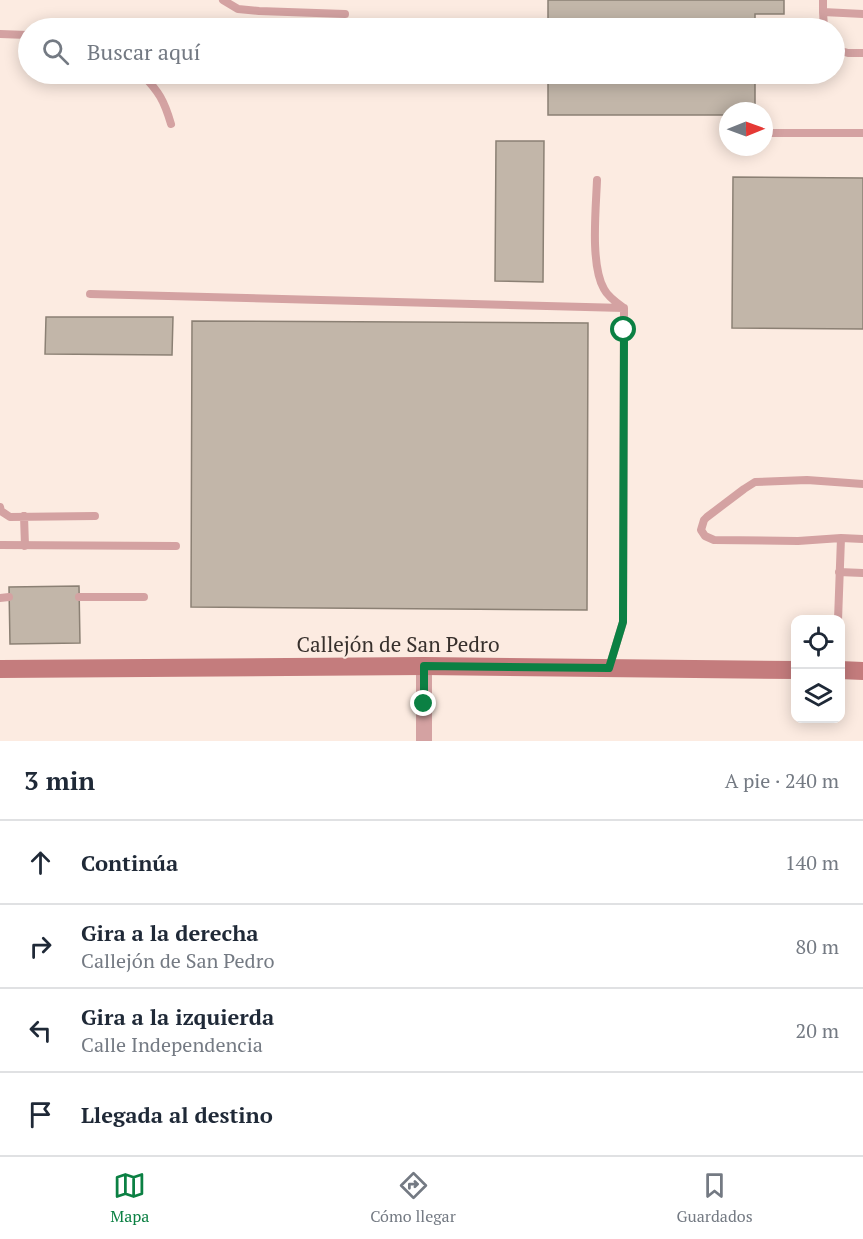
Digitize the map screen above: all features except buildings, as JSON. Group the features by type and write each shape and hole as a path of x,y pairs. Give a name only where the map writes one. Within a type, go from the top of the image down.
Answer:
{"main road":[{"name":"Callejón de San Pedro","path":"0,669 424,666 791,670"},
{"path":"845,670 863,671"}],"street":[{"path":"423,741 424,666"}],"lane":[{"path":"223,0 238,9 345,14"},
{"path":"823,0 823,18"},
{"path":"823,12 863,14"},
{"path":"0,34 18,35"},
{"path":"845,52 863,53"},
{"path":"152,84 166,107 171,124"},
{"path":"773,133 863,133"},
{"path":"597,180 594,239 598,272 604,289 624,308"},
{"path":"90,294 624,308"},
{"path":"609,668 623,622 624,308"},
{"path":"863,484 807,480 755,482 707,517 701,530 705,536 714,540 863,539"},
{"path":"0,507 1,511 10,517 95,516"},
{"path":"24,516 25,546"},
{"path":"838,615 841,538"},
{"path":"0,545 176,546"},
{"path":"839,572 863,573"},
{"path":"79,597 144,597"}],"route":[{"path":"424,704 424,666 609,668 623,622 624,330"}]}
